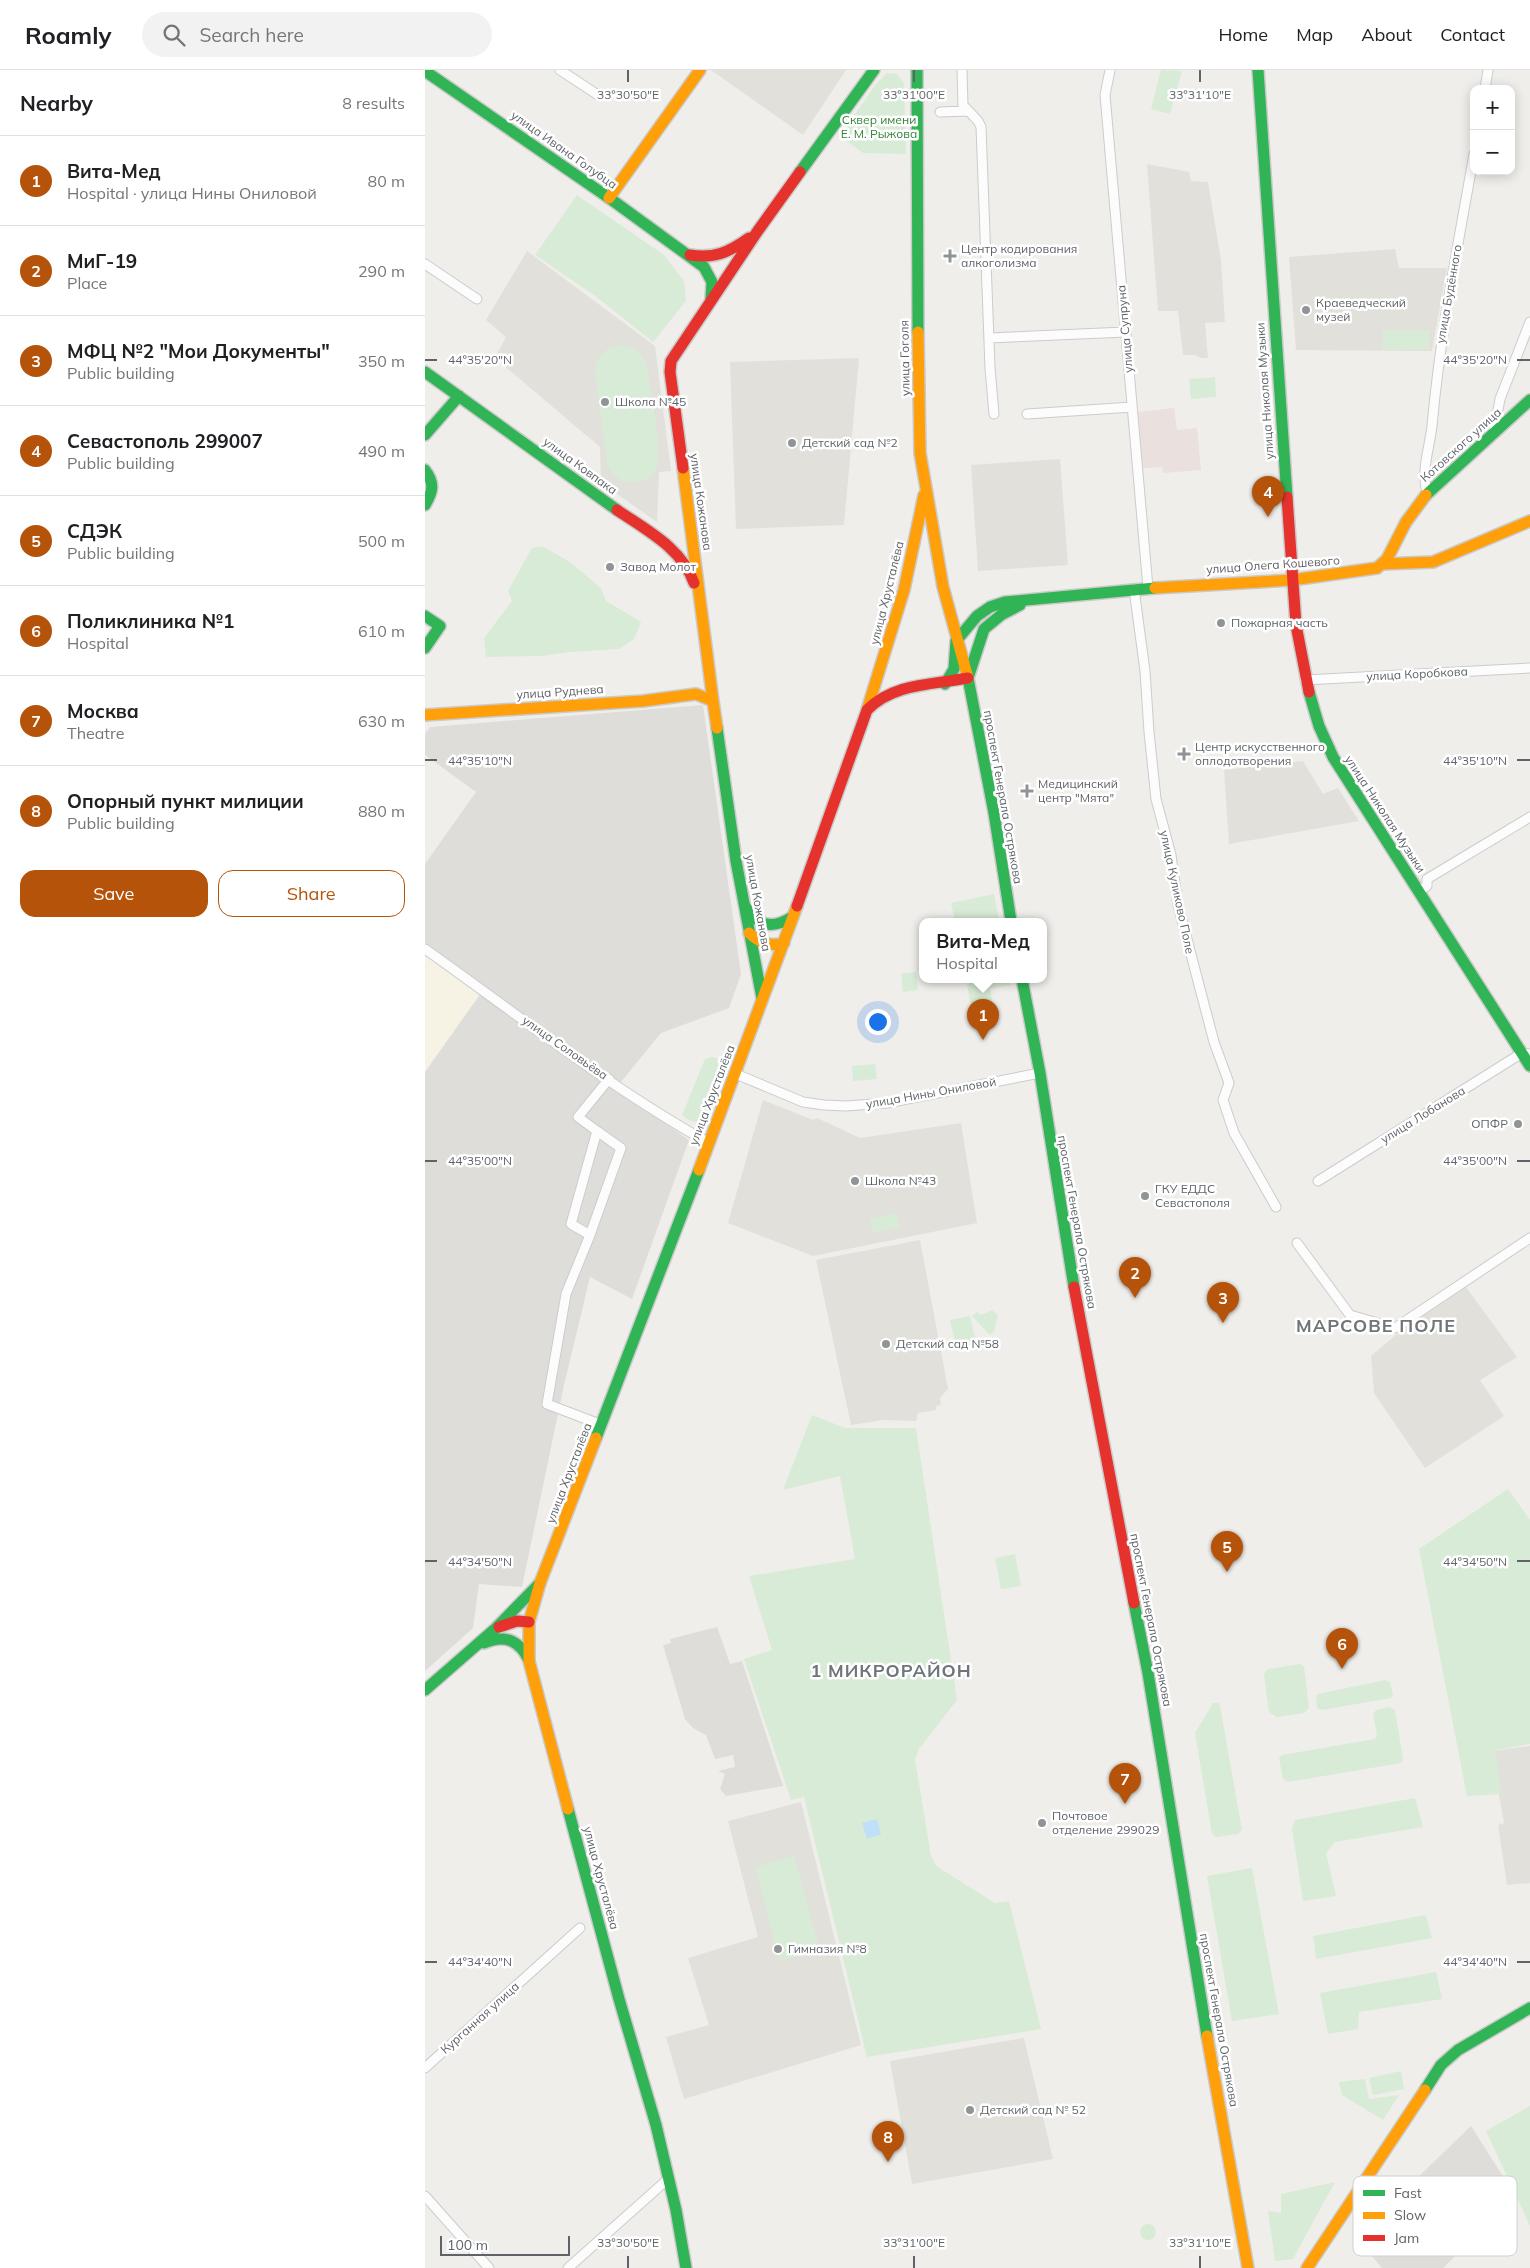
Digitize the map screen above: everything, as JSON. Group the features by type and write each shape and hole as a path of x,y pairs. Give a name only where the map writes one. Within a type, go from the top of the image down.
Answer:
{"main road":[{"name":"улица Ивана Голубца","path":"425,70 609,198 709,272 713,286 711,302"},
{"path":"609,198 700,70"},
{"path":"909,70 917,93"},
{"name":"улица Гоголя","path":"917,70 915,159 920,453 943,587 956,641"},
{"name":"улица Николая Музыки","path":"1258,70 1296,625 1305,680 1319,726 1333,757 1526,1054 1530,1066"},
{"name":"улица Кожанова","path":"763,998 744,905 713,701 701,599 669,372 675,352 711,302 757,232 872,71"},
{"path":"687,255 708,258 720,256 757,232"},
{"name":"улица Ковпака","path":"425,372 675,552 689,571 701,599"},
{"path":"425,435 459,396"},
{"name":"Котовского улица","path":"1383,564 1406,522 1427,493 1530,400"},
{"path":"425,470 434,484 433,492 425,505"},
{"name":"улица Хрусталёва","path":"686,2268 676,2210 656,2125 619,1999 529,1661 529,1622 541,1583 736,1074 867,710 904,590 924,496 924,480"},
{"name":"улица Олега Кошевого","path":"956,641 977,616 990,607 1005,602 1134,589 1293,580 1370,570 1383,564 1433,562 1530,522"},
{"name":"улица Олега Кошевого","path":"984,629 1001,615 1038,599"},
{"path":"425,616 440,626 425,648"},
{"path":"867,710 873,702 891,692 945,684 967,678 984,629 968,629 951,617"},
{"path":"945,684 954,669 956,641"},
{"name":"проспект Генерала Острякова","path":"956,641 967,678 994,813 1011,918"},
{"name":"улица Руднева","path":"425,715 643,700 696,694 711,686"},
{"name":"улица Руднева","path":"696,694 713,701"},
{"path":"744,905 749,916 759,923 770,926 782,924 792,918"},
{"path":"749,933 765,945 775,946 784,942"},
{"name":"проспект Генерала Острякова","path":"1023,983 1040,1073 1083,1340 1148,1673 1209,2050 1248,2268"},
{"path":"425,1690 495,1629 541,1583"},
{"path":"495,1629 517,1621 529,1622"},
{"path":"475,1647 494,1637 507,1638 520,1646 529,1661"},
{"path":"1367,2176 1441,2064 1458,2050 1530,2008"},
{"path":"1307,2268 1353,2198"}],"street":[{"path":"561,70 598,95"},
{"path":"962,70 962,100 967,111 976,118 981,127 989,338 994,414"},
{"name":"улица Супруна","path":"1110,70 1105,95 1148,588"},
{"path":"1486,85 1489,70"},
{"path":"940,112 967,111"},
{"name":"улица Будённого","path":"1427,493 1424,468 1429,450 1438,358 1470,175"},
{"path":"425,264 477,299"},
{"path":"1494,434 1500,399 1530,322"},
{"path":"989,338 1126,332"},
{"path":"1027,414 1131,407"},
{"name":"улица Куликово Поле","path":"1134,589 1145,671 1156,799 1171,855 1178,905 1214,1042 1229,1082 1223,1100 1234,1133 1276,1207"},
{"name":"улица Коробкова","path":"1305,680 1530,668"},
{"path":"1418,890 1427,886 1427,879 1530,817"},
{"name":"улица Соловьёва","path":"425,949 609,1079 674,1123 709,1143"},
{"name":"улица Лобанова","path":"1318,1181 1526,1054"},
{"name":"улица Нины Ониловой","path":"736,1074 803,1102 846,1106 887,1102 1040,1073"},
{"path":"602,1425 547,1404 566,1294 590,1235 621,1148 578,1117 609,1079"},
{"path":"590,1235 571,1224 597,1131"},
{"path":"1297,1242 1350,1315 1395,1328 1530,1238"},
{"name":"Курганная улица","path":"425,2068 580,1928"},
{"path":"568,2268 668,2179"},
{"path":"425,2196 489,2268"}],"shaded area":[{"path":"711,70 846,70 803,135"},
{"path":"1147,164 1189,172 1191,181 1208,182 1221,260 1225,322 1205,323 1208,358 1183,355 1178,311 1158,311"},
{"path":"1395,249 1399,268 1447,268 1432,351 1296,350 1289,257"},
{"name":"Школа №45","path":"527,251 655,346 671,471 659,472 657,522 601,483 600,447 495,358 506,337 486,320"},
{"name":"Детский сад №2","path":"859,358 844,525 736,529 730,362"},
{"path":"1174,408 1177,430 1197,428 1201,470 1163,473 1162,467 1143,468 1138,412"},
{"path":"1060,459 1068,565 978,571 971,465"},
{"path":"703,705 741,974 729,1008 661,1033 616,1088 689,1140 632,1299 590,1277 564,1385 522,1587 479,1584 473,1628 425,1671 425,1072 481,993 425,950 425,864 476,792 425,755 425,734 430,727"},
{"path":"1303,761 1323,794 1338,788 1359,821 1229,844 1224,770"},
{"path":"425,950 481,993 425,1072"},
{"name":"Школа №43","path":"763,1100 813,1120 817,1118 860,1138 961,1123 977,1223 813,1256 728,1223"},
{"name":"Детский сад №58","path":"920,1240 948,1389 940,1398 941,1405 936,1406 936,1410 918,1413 916,1421 883,1420 851,1425 816,1260"},
{"path":"1466,1287 1517,1357 1480,1380 1504,1416 1425,1468 1374,1393 1371,1356 1398,1333"},
{"path":"717,1627 730,1664 742,1661 783,1786 726,1796 720,1789 725,1774 718,1771 735,1767 733,1755 715,1759 706,1735 693,1728 685,1719 663,1645 671,1643 670,1639"},
{"path":"1530,1746 1530,1883 1507,1885 1498,1825 1504,1823 1491,1751"},
{"name":"Гимназия №8","path":"801,1802 861,2045 684,2099 666,2037 709,2025 688,1958 758,1937 728,1821"},
{"name":"Детский сад № 52","path":"1024,2038 1053,2159 912,2184 890,2061"},
{"path":"1471,2126 1503,2176 1419,2176"},
{"path":"1372,2256 1455,2256 1443,2268 1382,2268"}],"green space":[{"path":"1161,70 1182,71 1170,114 1151,109"},
{"name":"Сквер имени Е. М. Рыжова","path":"887,73 897,74 904,83 906,154 863,153 840,136 876,84"},
{"path":"577,195 664,255 684,281 686,301 653,342 594,295 535,255"},
{"path":"1383,330 1429,330 1429,349 1383,350"},
{"path":"619,345 634,349 643,357 647,368 656,420 658,461 656,469 650,477 637,482 621,480 614,475 607,464 595,371 602,354"},
{"path":"1215,377 1216,397 1191,399 1189,379"},
{"path":"542,546 570,562 601,588 606,601 641,622 634,639 619,649 542,656 486,657 484,638 512,601 508,591 532,548"},
{"path":"994,894 998,918 954,918 951,903"},
{"path":"916,972 918,990 903,992 901,974"},
{"path":"967,983 1010,983 1010,985 990,989 997,1025 975,1029"},
{"path":"712,1057 719,1059 722,1065 702,1120 691,1121 682,1115 705,1059"},
{"path":"875,1064 877,1079 853,1081 852,1066"},
{"path":"897,1213 900,1227 873,1233 870,1219"},
{"path":"992,1310 998,1315 994,1331 990,1335 972,1316 977,1312 981,1315"},
{"path":"970,1316 977,1347 957,1351 950,1320"},
{"path":"812,1415 845,1428 916,1428 957,1700 919,1749 915,1759 931,1856 936,1866 995,1903 1009,1901 1041,2029 867,2057 804,1797 791,1800 744,1659 772,1650 749,1576 855,1559 840,1476 783,1490"},
{"path":"1508,1489 1530,1520 1530,1744 1495,1750 1501,1794 1467,1796 1419,1549"},
{"path":"1015,1554 1021,1586 1001,1589 995,1558"},
{"path":"1300,1664 1304,1666 1309,1708 1304,1713 1277,1717 1269,1712 1264,1674 1268,1669"},
{"path":"1385,1680 1390,1682 1393,1695 1391,1698 1322,1710 1317,1708 1316,1696 1318,1694"},
{"path":"1213,1703 1219,1703 1220,1706 1242,1830 1238,1834 1216,1837 1212,1834 1195,1733"},
{"path":"1390,1707 1395,1710 1403,1759 1401,1763 1288,1782 1283,1779 1279,1758 1282,1755 1375,1739 1377,1734 1373,1714 1376,1710"},
{"path":"1415,1798 1423,1827 1335,1842 1326,1853 1336,1896 1303,1901 1292,1829 1295,1820"},
{"path":"794,1856 820,1951 779,1961 756,1867"},
{"path":"1252,1868 1279,2014 1232,2021 1207,1876"},
{"path":"1426,1915 1432,1938 1316,1959 1313,1936"},
{"path":"1436,1972 1442,1999 1359,2012 1358,2029 1328,2034 1320,1993"},
{"path":"1401,2071 1404,2089 1373,2095 1369,2078"},
{"path":"1365,2079 1369,2099 1399,2095 1383,2120 1342,2095 1339,2082"},
{"path":"1530,2106 1530,2226 1517,2198 1517,2176 1507,2176 1486,2131"},
{"path":"1335,2182 1293,2259 1275,2261 1268,2211 1281,2213 1281,2194"},
{"path":"1148,2224 1154,2226 1156,2232 1154,2238 1148,2240 1142,2238 1140,2232 1142,2226"}],"water":[{"path":"877,1819 881,1834 867,1839 862,1823"}],"traffic: fast":[{"path":"800,172 874,70"},
{"path":"917,70 918,332"},
{"path":"1258,70 1287,497"},
{"path":"425,71 612,200 704,267 712,282 711,299"},
{"path":"425,372 617,510"},
{"path":"425,435 459,396"},
{"path":"1426,495 1530,400"},
{"path":"425,470 432,483 430,496 425,505"},
{"path":"945,684 954,669 956,641 977,616 990,607 1005,602 1155,588"},
{"path":"968,678 984,629 1001,615 1020,605"},
{"path":"425,616 440,626 425,648"},
{"path":"968,678 994,813 1011,918"},
{"path":"1309,692 1319,726 1333,757 1530,1066"},
{"path":"717,728 736,861 762,998"},
{"path":"745,906 755,918 766,924 778,924 792,917"},
{"path":"1023,983 1040,1073 1074,1287"},
{"path":"596,1438 699,1170"},
{"path":"425,1690 495,1629 540,1583"},
{"path":"1134,1603 1148,1673 1207,2036"},
{"path":"484,1643 498,1639 511,1641 521,1648 529,1660"},
{"path":"568,1809 619,1999 656,2125 676,2210 686,2268"},
{"path":"1425,2090 1441,2065 1458,2050 1530,2008"}],"traffic: slow":[{"path":"609,198 700,70"},
{"path":"918,332 920,453 943,587 968,678"},
{"path":"683,468 713,701"},
{"path":"867,710 904,590 924,495"},
{"path":"1155,588 1292,580 1377,568 1387,559 1406,522 1426,495"},
{"path":"1383,564 1433,562 1530,521"},
{"path":"425,715 643,701 696,694 713,701 717,728"},
{"path":"699,1170 797,906"},
{"path":"749,933 765,943 774,945 784,943"},
{"path":"568,1809 529,1661 529,1622 540,1583 596,1438"},
{"path":"1207,2036 1248,2268"},
{"path":"1368,2176 1425,2090"},
{"path":"1307,2268 1353,2199"}],"traffic: jam":[{"path":"683,468 670,372 671,361 757,232 800,172"},
{"path":"690,255 707,256 721,253 749,238"},
{"path":"1287,497 1296,625 1309,692"},
{"path":"617,510 672,550 681,560 694,583"},
{"path":"797,906 867,710 878,701 901,690 914,686 968,678"},
{"path":"1074,1287 1134,1603"},
{"path":"499,1627 517,1621 529,1622"}],"place":[{"name":"Центр кодирования алкоголизма","path":"950,256"},
{"name":"Краеведческий музей","path":"1306,310"},
{"name":"Школа №45","path":"605,402"},
{"name":"Детский сад №2","path":"792,443"},
{"name":"Севастополь 299007","path":"1268,517"},
{"name":"Завод Молот","path":"610,567"},
{"name":"Пожарная часть","path":"1221,623"},
{"name":"Центр искусственного оплодотворения","path":"1184,754"},
{"name":"Медицинский центр \"Мята\"","path":"1027,791"},
{"name":"Вита-Мед","path":"983,1040"},
{"name":"ОПФР","path":"1518,1124"},
{"name":"Школа №43","path":"855,1181"},
{"name":"ГКУ ЕДДС Севастополя","path":"1145,1196"},
{"name":"МиГ-19","path":"1135,1298"},
{"name":"МФЦ №2 \"Мои Документы\"","path":"1223,1323"},
{"name":"Детский сад №58","path":"886,1344"},
{"name":"СДЭК","path":"1227,1572"},
{"name":"Поликлиника №1","path":"1342,1669"},
{"name":"Москва","path":"1125,1804"},
{"name":"Почтовое отделение 299029","path":"1042,1823"},
{"name":"Гимназия №8","path":"778,1949"},
{"name":"Детский сад № 52","path":"970,2110"},
{"name":"Опорный пункт милиции","path":"888,2162"}],"district":[{"name":"МАРСОВЕ ПОЛЕ","path":"1376,1326"},
{"name":"1 МИКРОРАЙОН","path":"891,1671"}]}
